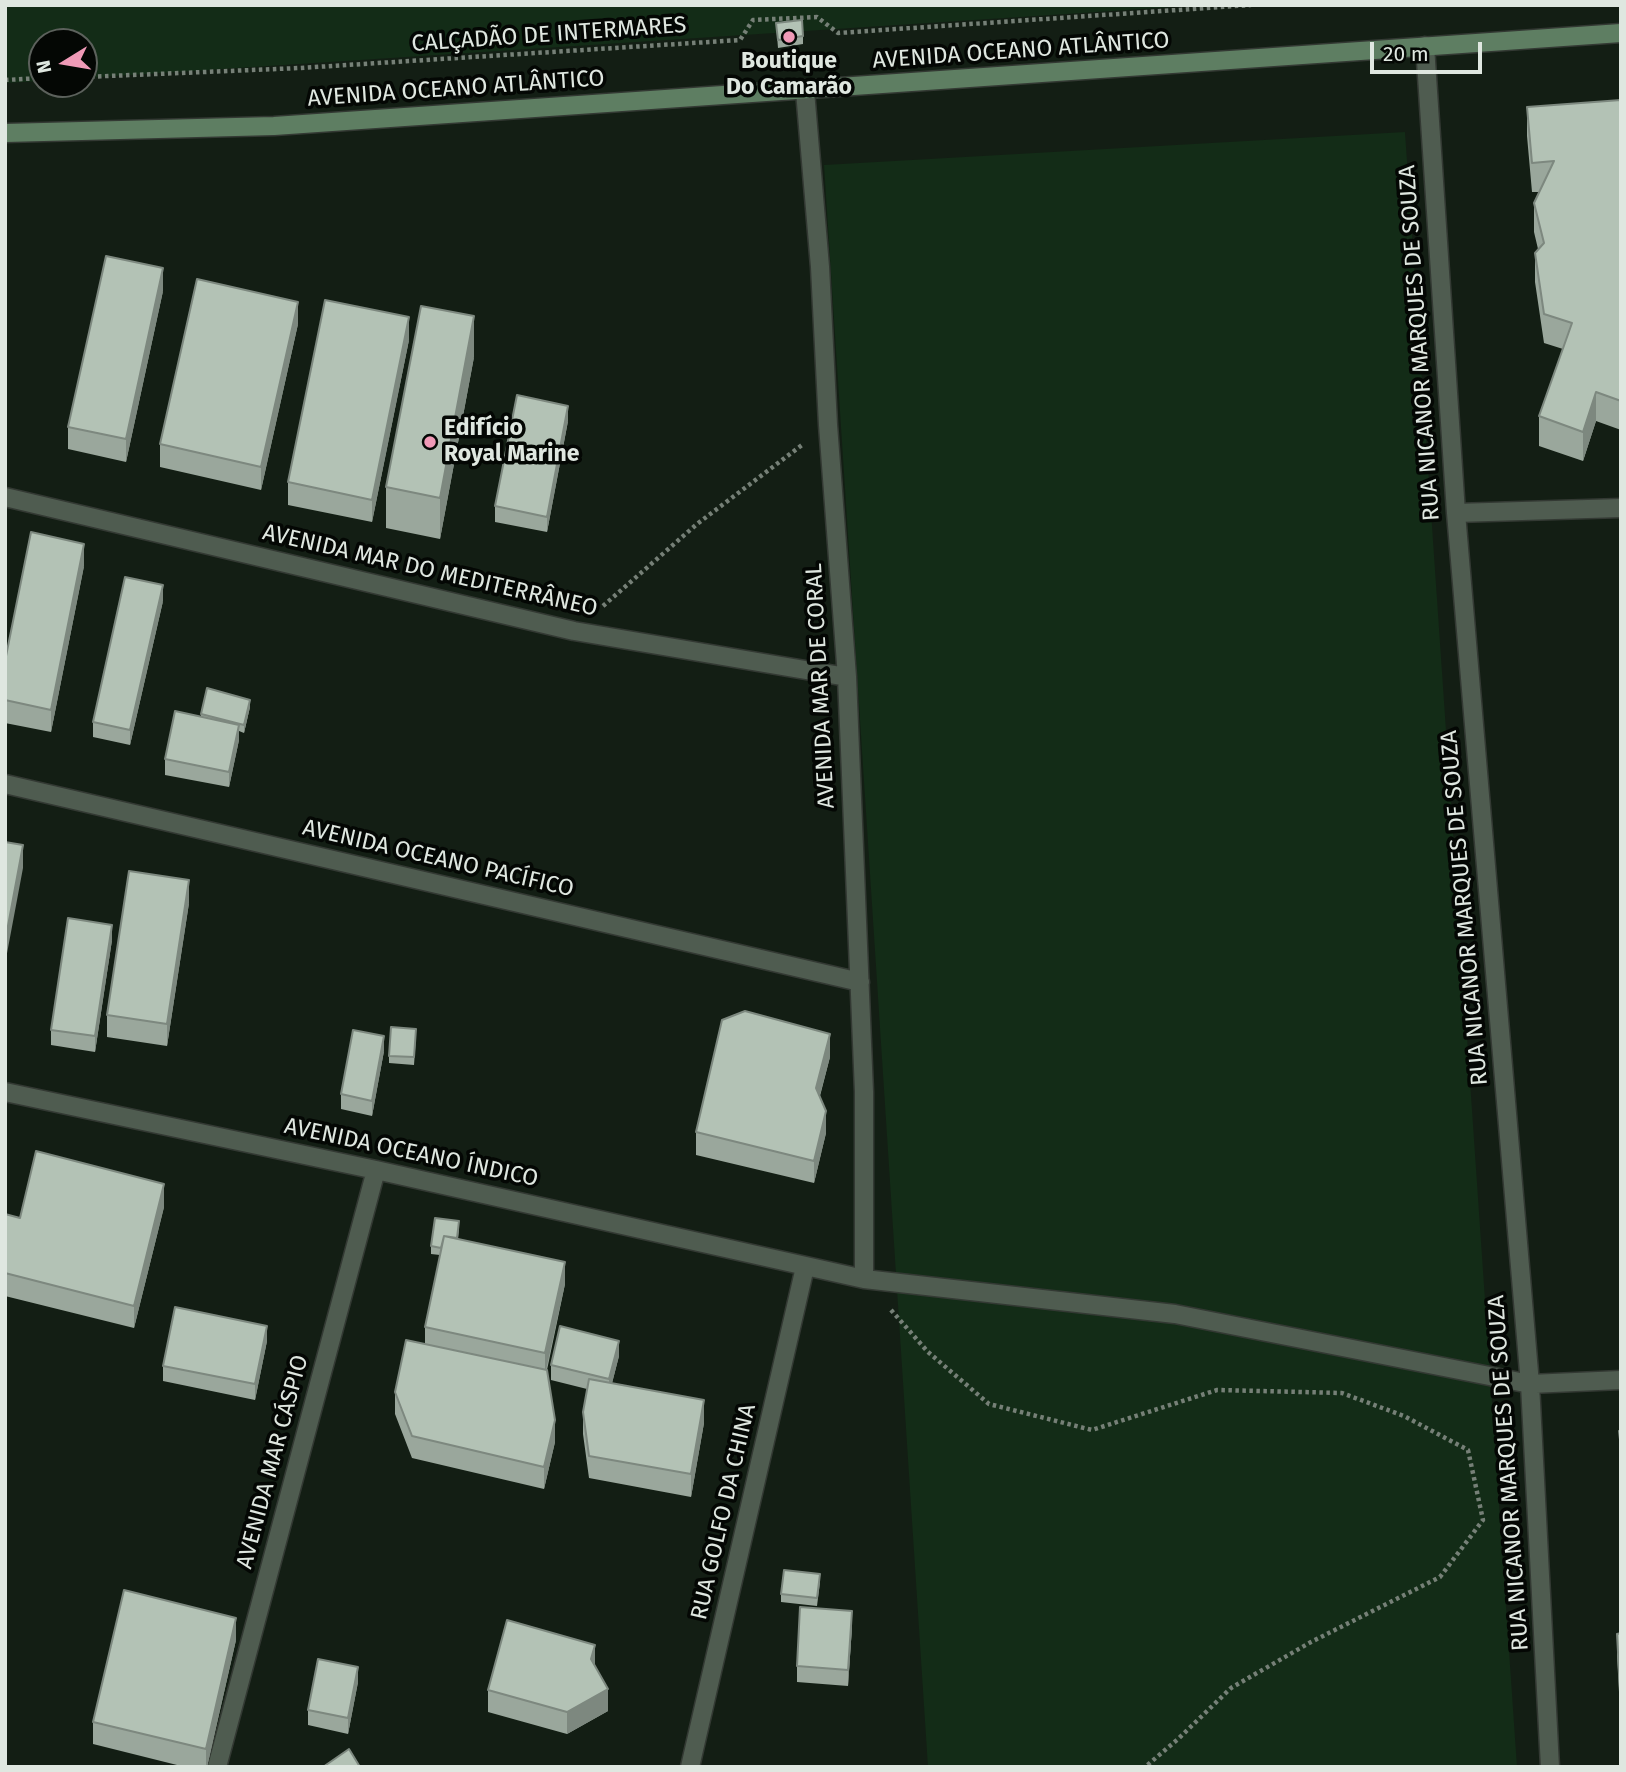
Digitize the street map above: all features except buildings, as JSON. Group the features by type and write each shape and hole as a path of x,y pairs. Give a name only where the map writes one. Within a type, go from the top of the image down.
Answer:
{"main road":[{"name":"AVENIDA OCEANO ATLÂNTICO","path":"5,133 274,126 1621,33"}],"street":[{"name":"RUA NICANOR MARQUES DE SOUZA","path":"1425,46 1456,513 1530,1384 1550,1767"},
{"name":"AVENIDA MAR DE CORAL","path":"805,91 820,267 828,425 847,677 864,1092 864,1279"},
{"name":"AVENIDA MAR DO MEDITERRÂNEO","path":"5,497 574,631 847,677"},
{"path":"1456,513 1621,508"},
{"name":"AVENIDA OCEANO PACÍFICO","path":"5,784 860,982"},
{"name":"AVENIDA OCEANO ÍNDICO","path":"5,1092 376,1170 864,1279 1175,1314 1530,1384 1621,1380"},
{"name":"AVENIDA MAR CÁSPIO","path":"217,1767 376,1170"},
{"name":"RUA GOLFO DA CHINA","path":"690,1767 805,1267"}],"path":[{"name":"CALÇADÃO DE INTERMARES","path":"98,76 300,68 740,40 753,20 817,17 838,33 1251,5"},
{"path":"5,80 28,79"},
{"path":"574,631 697,524 828,425"},
{"path":"864,1279 928,1352 989,1404 1092,1430 1217,1390 1342,1393 1404,1416 1468,1450 1483,1520 1440,1577 1311,1642 1231,1688 1177,1740 1144,1767"}],"green space":[{"path":"5,5 1204,5 98,77 98,28 28,28 28,82 5,83"},
{"path":"1405,132 1517,1767 928,1767 824,165"}],"place":[{"name":"Boutique Do Camarão","path":"789,37"},
{"name":"Edifício Royal Marine","path":"430,442"}]}
